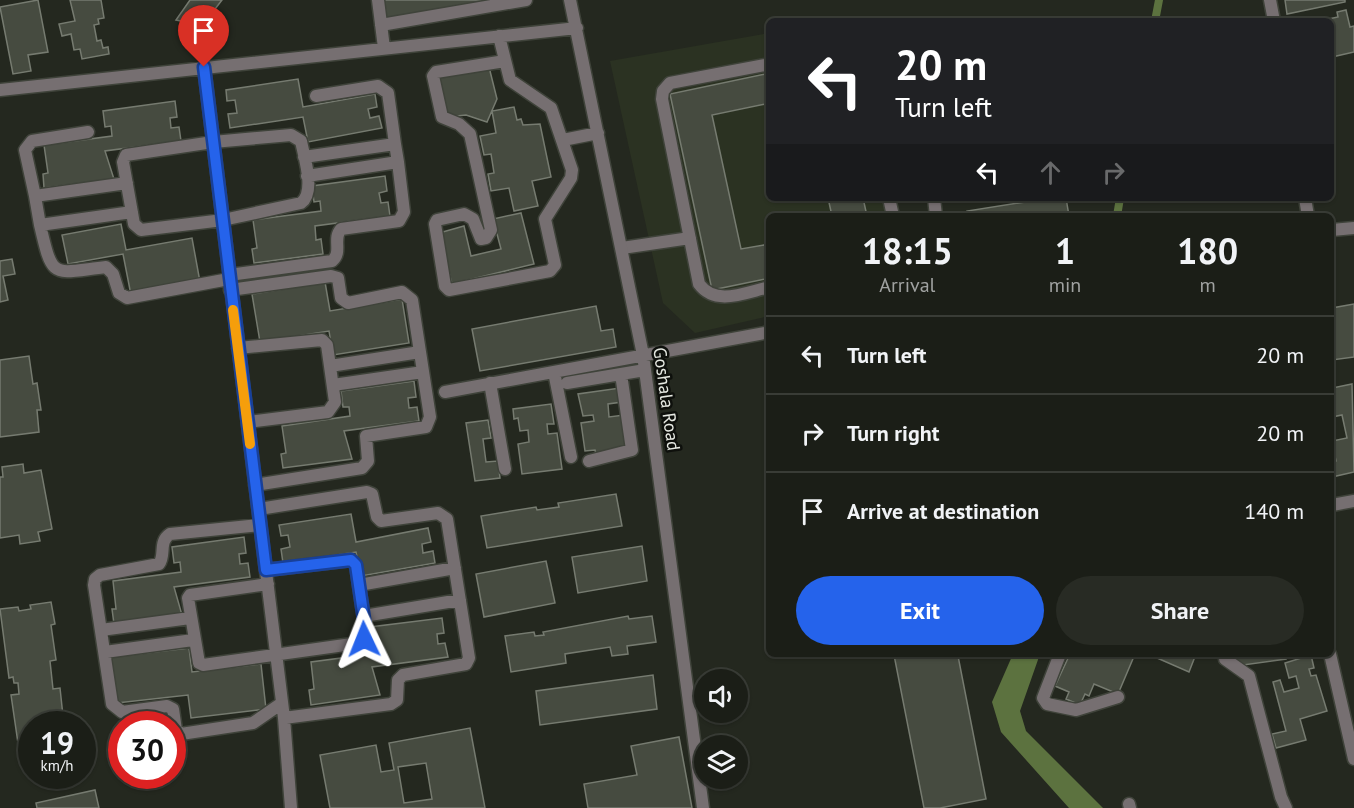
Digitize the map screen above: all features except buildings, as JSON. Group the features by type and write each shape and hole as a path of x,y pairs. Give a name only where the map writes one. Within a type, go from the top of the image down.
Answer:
{"street":[{"path":"378,0 384,48"},
{"path":"381,25 526,0"},
{"name":"Goshala Road","path":"570,0 643,356 703,808"},
{"path":"1270,0 1273,18"},
{"path":"0,90 577,28"},
{"path":"499,36 510,80 551,108 572,170 571,178 545,219 555,256 555,265 550,271 449,290 445,286 435,224 437,220 464,214 473,219 482,239 486,238 491,230 470,134 459,124 442,117 433,76 436,72 505,61"},
{"path":"766,65 670,83 663,91 662,99 699,284 706,293 723,297 766,288"},
{"path":"204,67 284,718 291,808"},
{"path":"88,132 32,141 25,150 49,264 63,272 106,267 113,274 119,293 127,298 332,261 338,253 337,236 341,229 399,221 404,212 388,93 383,87 378,86 316,96"},
{"path":"563,140 598,133"},
{"path":"297,136 301,141 304,157 308,193 301,203 223,220 141,230 134,224 123,162 126,155 213,142 297,136"},
{"path":"304,157 395,144"},
{"path":"307,176 398,162"},
{"path":"35,195 127,183"},
{"path":"40,225 132,212"},
{"path":"1334,230 1354,228"},
{"path":"622,249 690,238"},
{"path":"229,281 331,276 338,278 341,298 348,303 402,292 412,300 430,417 426,427 366,436 368,461 362,468 255,485"},
{"path":"445,392 766,333"},
{"path":"238,348 317,339 327,345 333,385 335,402 328,412 248,422"},
{"path":"330,366 420,352"},
{"path":"567,383 645,370"},
{"path":"333,385 423,372"},
{"path":"554,372 571,458"},
{"path":"589,461 632,450 621,374"},
{"path":"490,383 505,469"},
{"path":"259,509 367,492 372,494 377,517 381,520 438,513 447,519 469,658 466,664 403,675 398,680 397,700 391,704 284,718"},
{"path":"1334,505 1354,501"},
{"path":"260,525 170,534 162,544 162,561 159,564 100,575 95,579 94,585 112,704 115,709 122,712 167,706 173,709 176,730 181,734 253,723 282,703"},
{"path":"266,570 351,560 356,565 366,633 359,643 276,656 203,665 196,659 187,603 190,596 268,584"},
{"path":"359,585 455,568"},
{"path":"364,616 460,600"},
{"path":"102,630 190,618"},
{"path":"105,652 193,640"},
{"path":"1059,657 1043,698 1047,704 1076,710 1118,697"},
{"path":"1225,657 1249,676 1281,797 1286,808"},
{"path":"1331,657 1354,759"}],"shaded area":[{"path":"766,34 766,201 884,201 886,213 766,213 766,317 695,333 663,303 610,61"},
{"path":"1012,657 1039,657 1020,711 1026,731 1103,808 1069,808 1001,732 992,702"}],"waterway":[{"path":"1156,18 1159,0"},
{"path":"1118,213 1120,201"}],"slow traffic":[{"path":"233,310 250,444"}],"route":[{"path":"204,67 266,570 351,560 356,565 366,633 364,639"}]}
